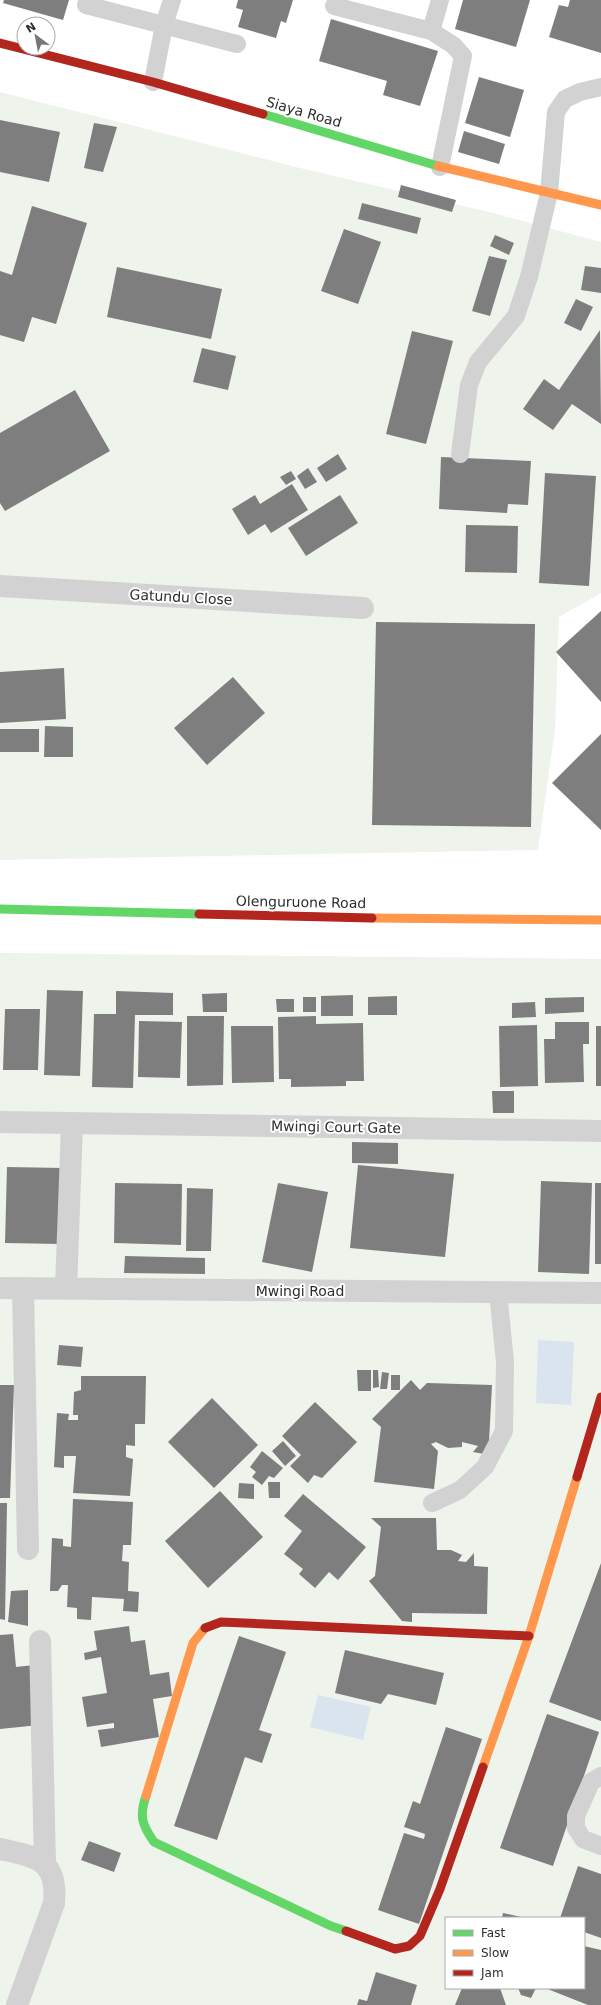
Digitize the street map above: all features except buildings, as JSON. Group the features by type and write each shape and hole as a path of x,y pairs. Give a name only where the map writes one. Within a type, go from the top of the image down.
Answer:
{"street":[{"name":"Siaya Road","path":"0,43 153,82 440,167 601,205"},
{"name":"Gatundu Close","path":"0,586 363,608"},
{"name":"Olenguruone Road","path":"0,909 407,919 601,920"},
{"name":"Mwingi Court Gate","path":"0,1122 601,1131"},
{"path":"66,1289 72,1124"},
{"name":"Mwingi Road","path":"0,1288 601,1293"},
{"path":"23,1288 28,1548"},
{"path":"529,1636 221,1622 206,1627 193,1642 142,1808 144,1828 154,1842 331,1926 395,1949 409,1946 420,1936 440,1889 529,1636 601,1397"},
{"path":"40,1641 45,1864"},
{"path":"0,1849 26,1855 45,1864 53,1875 55,1888 54,1903 18,2005"}],"lane":[{"path":"153,82 164,25 172,0"},
{"path":"431,31 440,0"},
{"path":"86,5 237,44"},
{"path":"334,6 431,31 453,45 463,56 440,167"},
{"path":"460,454 469,385 478,362 516,316 529,277 548,193 556,112 565,99 580,92 601,86"},
{"path":"432,1503 460,1490 485,1467 504,1431 505,1362 498,1292"},
{"path":"601,1776 591,1782 576,1816 576,1828 583,1839 601,1846"}],"shaded area":[{"path":"0,92 300,168 489,212 601,242 601,593 559,617 555,729 538,850 0,860"},
{"path":"0,953 601,959 601,2005 0,2005"},
{"path":"538,1340 574,1342 571,1405 536,1403"},
{"path":"318,1695 371,1707 363,1740 310,1727"}],"traffic: fast":[{"path":"263,114 438,166"},
{"path":"0,909 199,914"},
{"path":"146,1796 142,1815 144,1825 154,1842 331,1926 346,1931"}],"traffic: slow":[{"path":"438,166 601,205"},
{"path":"372,918 601,920"},
{"path":"483,1767 529,1636 577,1477"},
{"path":"146,1796 193,1643 205,1628"}],"traffic: jam":[{"path":"0,43 153,82 263,114"},
{"path":"199,914 372,918"},
{"path":"577,1477 601,1397"},
{"path":"205,1628 221,1622 529,1636"},
{"path":"346,1931 395,1949 409,1946 420,1936 440,1889 483,1767"}]}
